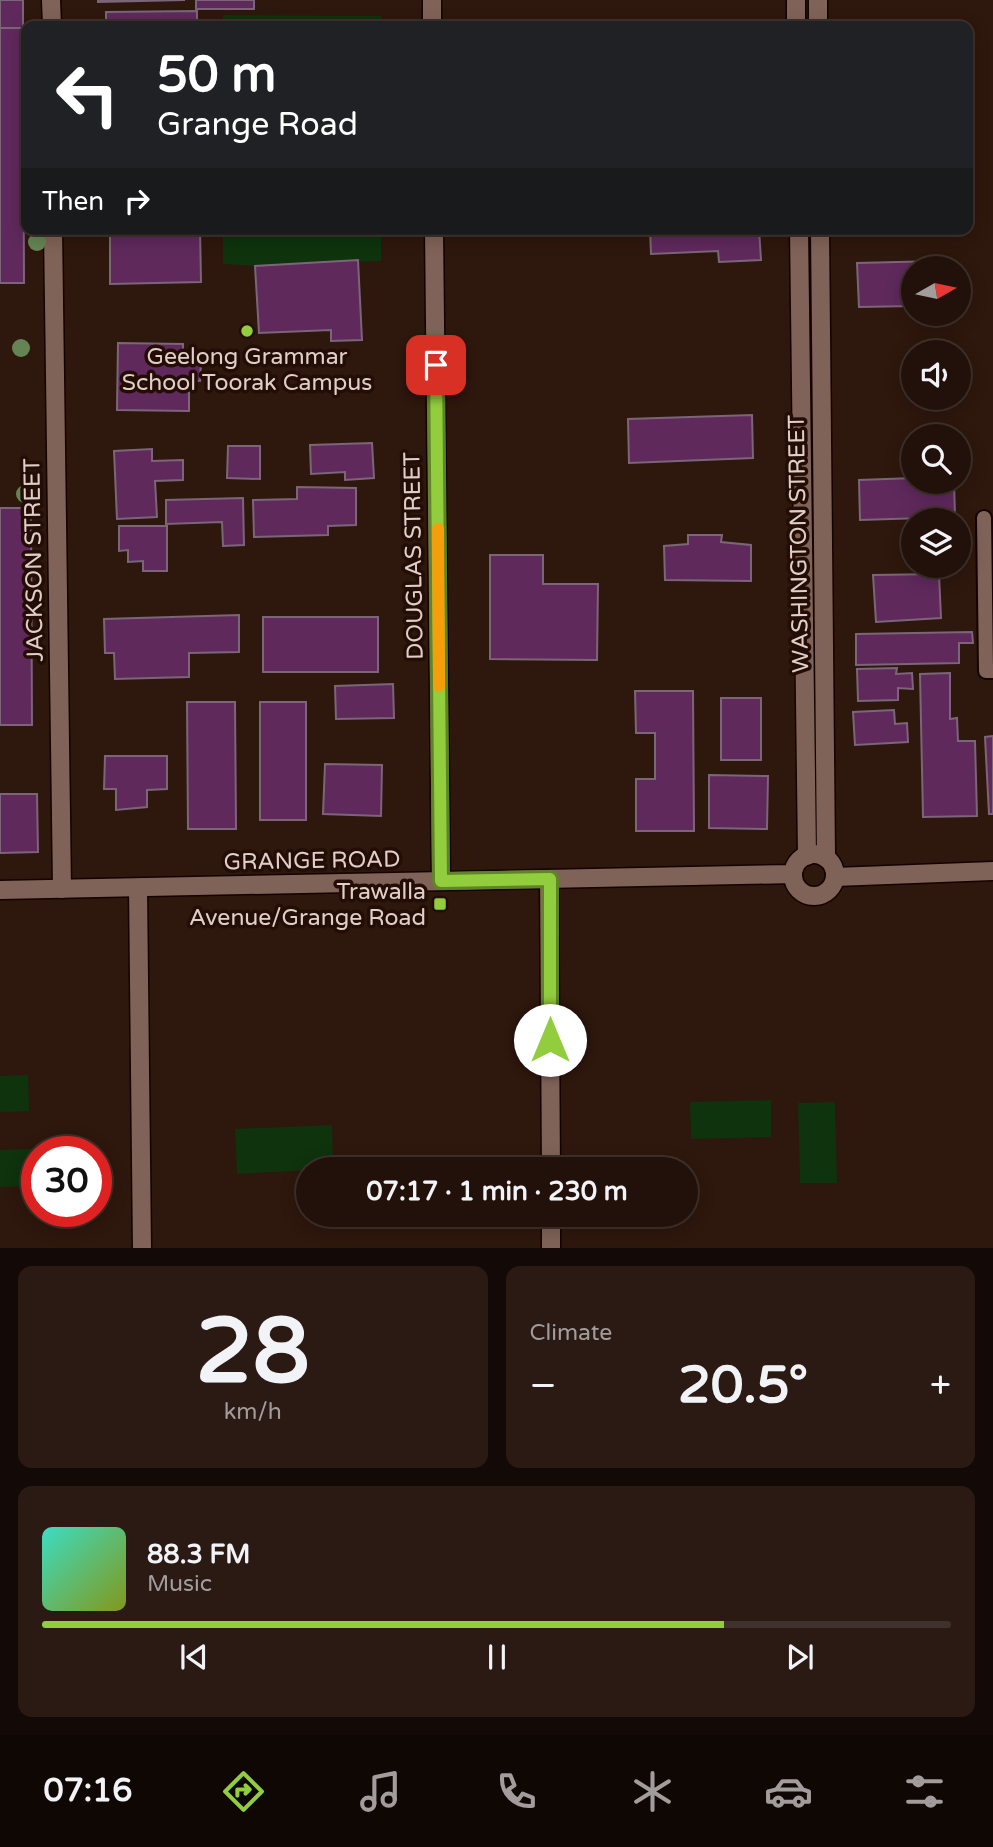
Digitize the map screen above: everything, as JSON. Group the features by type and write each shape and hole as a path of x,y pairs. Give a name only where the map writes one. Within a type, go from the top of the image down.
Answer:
{"street":[{"path":"51,0 52,21"},
{"path":"432,0 432,21"},
{"path":"796,0 796,21"},
{"path":"818,0 818,21"},
{"name":"JACKSON STREET","path":"53,235 62,890"},
{"name":"DOUGLAS STREET","path":"435,235 441,881"},
{"name":"WASHINGTON STREET","path":"799,235 807,856"},
{"name":"WASHINGTON STREET","path":"820,235 826,858"},
{"path":"820,855 832,865 835,877 827,892 815,896 798,888 793,874 799,861 807,856 820,855"},
{"path":"835,877 993,871"},
{"name":"GRANGE ROAD","path":"0,890 793,874"},
{"path":"550,879 551,1157"},
{"path":"138,888 142,1248"},
{"path":"551,1227 551,1248"}],"lane":[{"path":"984,518 986,671 993,671"}],"green space":[{"path":"223,15 381,16 381,21 223,21"},
{"path":"223,235 381,235 381,261 255,266 223,264"},
{"path":"28,1075 29,1111 0,1112 0,1076"},
{"path":"771,1100 771,1137 691,1139 690,1102"},
{"path":"835,1102 837,1183 800,1183 798,1103"},
{"path":"332,1125 333,1157 296,1157 296,1171 237,1174 235,1129"},
{"path":"21,1149 21,1186 0,1187 0,1150"}],"building":[{"path":"0,0 23,0 21,28 0,28"},
{"path":"98,0 185,0 98,2"},
{"path":"196,0 254,0 254,9 196,9"},
{"path":"197,11 197,21 106,21 106,12"},
{"path":"0,28 21,28 21,235 24,235 24,283 0,283"},
{"path":"110,235 200,235 201,282 110,284"},
{"path":"650,235 759,235 761,260 719,262 718,251 651,254"},
{"path":"358,260 362,340 331,341 331,330 259,333 255,266"},
{"path":"901,262 901,306 859,307 857,263"},
{"path":"118,343 183,344 183,362 201,363 200,381 189,380 189,411 117,410"},
{"path":"752,415 753,458 629,463 628,419"},
{"path":"372,443 374,478 345,480 345,472 311,474 310,445"},
{"path":"228,446 260,446 260,479 227,478"},
{"path":"152,449 152,461 183,460 183,480 155,481 157,517 117,519 114,451"},
{"path":"901,478 901,494 954,494 955,508 901,508 901,519 860,520 859,480"},
{"path":"297,487 356,488 356,525 328,526 328,535 254,537 253,500 297,499"},
{"path":"243,498 244,545 223,546 222,522 166,524 166,500"},
{"path":"0,508 31,508 32,725 0,725"},
{"path":"119,526 167,526 167,571 143,571 143,561 128,562 128,550 119,551"},
{"path":"688,535 722,535 721,542 751,545 751,581 665,580 664,546 688,544"},
{"path":"490,555 543,555 543,584 598,584 597,660 490,659"},
{"path":"873,575 939,578 941,618 876,622"},
{"path":"239,615 239,652 189,653 189,677 115,679 114,653 105,653 104,619"},
{"path":"263,617 378,617 378,672 263,672"},
{"path":"972,632 973,643 959,643 959,663 856,665 856,634"},
{"path":"897,668 896,674 912,673 913,689 898,688 898,700 858,701 857,669"},
{"path":"950,673 950,719 957,718 958,741 975,741 977,816 923,817 920,674"},
{"path":"393,684 394,718 336,719 335,686"},
{"path":"635,691 693,691 694,831 636,831 636,779 655,779 655,733 636,733"},
{"path":"721,698 761,698 761,760 721,760"},
{"path":"187,702 235,702 236,829 188,829"},
{"path":"260,702 306,702 306,820 260,820"},
{"path":"894,710 895,724 907,723 908,742 855,745 853,712"},
{"path":"993,736 993,814 989,814 985,737"},
{"path":"105,756 167,756 167,789 147,790 147,807 116,810 116,789 104,789"},
{"path":"325,764 382,765 381,816 323,814"},
{"path":"709,775 768,776 767,829 709,828"},
{"path":"0,794 37,794 38,852 0,853"}],"slow traffic":[{"path":"438,529 439,686"}],"place":[{"name":"Geelong Grammar School Toorak Campus","path":"247,331"},
{"name":"Trawalla Avenue/Grange Road","path":"440,904"}],"route":[{"path":"436,365 441,881 550,879 550,1040"}]}
